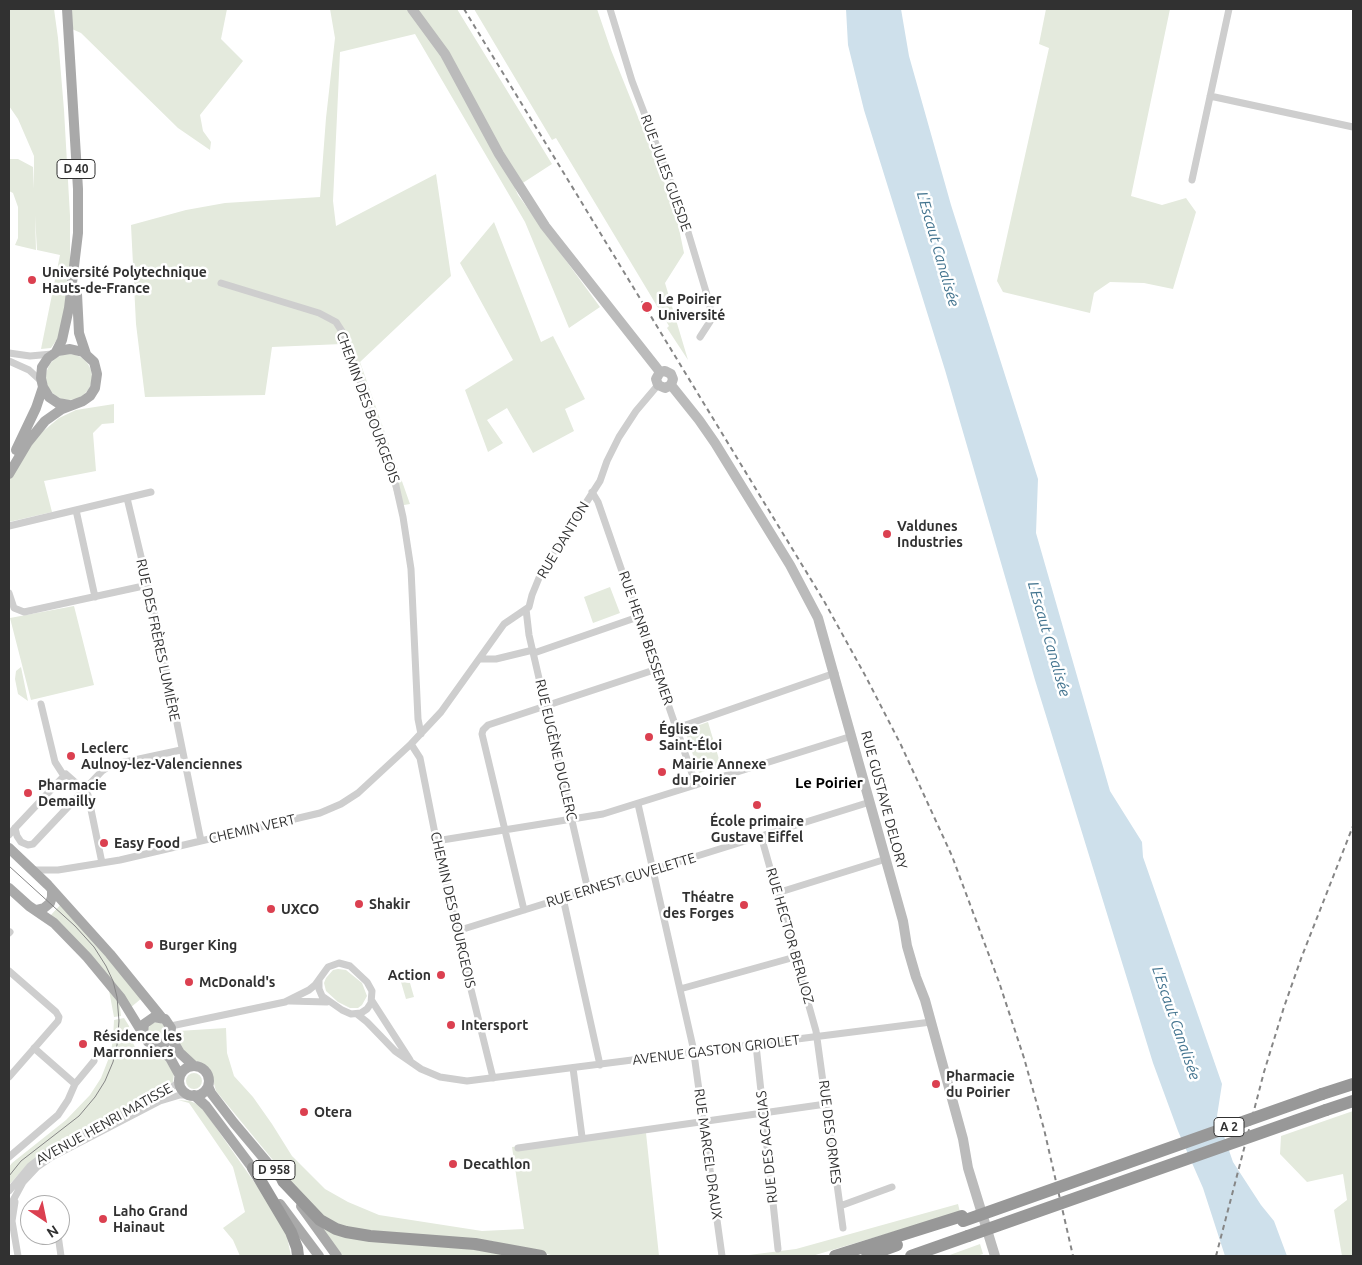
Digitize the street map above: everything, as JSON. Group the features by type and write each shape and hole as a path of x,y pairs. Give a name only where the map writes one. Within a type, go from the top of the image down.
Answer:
{"highway":[{"name":"A 2","path":"962,1219 1002,1203 1033,1197 1353,1084"},
{"name":"A 2","path":"911,1256 1353,1101"},
{"path":"253,1168 291,1232 296,1243 298,1256"},
{"path":"283,1181 316,1216 330,1226 346,1232 370,1236 475,1244 541,1256"},
{"path":"835,1256 962,1219"},
{"path":"867,1256 962,1219"}],"main road":[{"name":"D 40","path":"60,9 71,87"},
{"name":"D 40","path":"67,9 78,189 77,317 80,339 86,354"},
{"name":"D 40","path":"54,353 62,340 69,308 77,251"},
{"path":"9,464 36,408 42,384 42,367 54,353 64,349 72,349 86,354 92,360 98,377 92,393 86,400 78,404 61,404 53,400 47,395 42,384"},
{"path":"9,474 28,442 41,425 53,414 69,405"},
{"path":"9,848 49,886 110,954 162,1018"},
{"path":"36,910 44,908 50,903 52,897 49,886"},
{"path":"9,888 36,910 48,917 87,957 121,998 148,1042 156,1045 170,1058 180,1078 183,1090 192,1095 204,1092 208,1086 209,1079 206,1071 200,1067 194,1066 185,1069 180,1078"},
{"path":"143,1034 143,1028 147,1021 154,1017 167,1020 180,1053 194,1066"},
{"path":"156,1045 164,1043 170,1031"},
{"name":"D 958","path":"208,1086 211,1093 234,1123 283,1181 337,1256"},
{"name":"D 958","path":"192,1095 206,1106 319,1256"}],"street":[{"path":"406,9 420,20"},
{"path":"412,9 441,48 499,154 545,226 660,372"},
{"name":"RUE JULES GUESDE","path":"610,9 632,81 680,205 711,308 710,323 700,337"},
{"path":"1192,180 1229,9"},
{"path":"1210,96 1353,127"},
{"name":"CHEMIN DES BOURGEOIS","path":"221,283 323,314 338,324 343,333 386,452 401,510 411,570 418,719 421,734"},
{"path":"9,353 34,356 54,353"},
{"path":"9,361 29,370 42,384"},
{"path":"665,371 671,374 673,379 670,386 663,388 658,385 656,378 660,372 665,371"},
{"name":"RUE DANTON","path":"526,609 530,605 532,595 545,566 602,477 607,462 623,430 658,385"},
{"name":"RUE GUSTAVE DELORY","path":"670,386 699,420 715,443 809,598 823,630 903,921 914,971 925,1000 963,1139 968,1168 995,1256"},
{"path":"9,526 151,492"},
{"name":"RUE HENRI BESSEMER","path":"592,492 598,502 657,668 696,785"},
{"name":"RUE DES FRÈRES LUMIÈRE","path":"128,498 201,841"},
{"path":"76,510 95,597"},
{"path":"9,593 14,608 24,612 148,585"},
{"path":"421,734 449,704 504,624 526,609"},
{"name":"RUE EUGÈNE DUCLERC","path":"526,609 533,651 588,890"},
{"path":"480,659 496,660 533,651 638,617"},
{"path":"524,910 482,734 484,728 488,725 657,668"},
{"path":"677,728 835,673"},
{"path":"41,704 55,762 64,776"},
{"name":"CHEMIN VERT","path":"33,870 58,870 102,863 320,813 333,808 362,790 421,734"},
{"path":"436,841 608,813 852,736"},
{"name":"CHEMIN DES BOURGEOIS","path":"411,744 420,758 436,841 493,1078"},
{"path":"15,828 21,842 33,844 102,771 111,765 181,750"},
{"path":"9,835 66,774 88,795 102,863"},
{"name":"RUE ERNEST CUVELETTE","path":"457,931 870,802"},
{"name":"RUE MARCEL DRAUX","path":"638,804 694,1053 722,1256"},
{"name":"RUE HECTOR BERLIOZ","path":"761,836 817,1037"},
{"path":"778,893 886,859"},
{"path":"49,886 52,874 58,870"},
{"path":"563,898 600,1065"},
{"path":"680,989 796,957"},
{"path":"170,1031 285,1002 306,993 319,980 322,973 328,967 339,963 347,964 369,984 373,995 372,1001 364,1011 357,1014 342,1010 328,1002 320,992 319,980"},
{"path":"9,971 59,1016 58,1021 9,1077"},
{"path":"372,1001 412,1063"},
{"path":"285,1002 328,1002"},
{"name":"AVENUE GASTON GRIOLET","path":"357,1014 395,1051 425,1071 445,1078 472,1081 930,1022"},
{"name":"RUE DES ORMES","path":"817,1037 842,1228"},
{"name":"RUE DES ACACIAS","path":"756,1044 778,1249"},
{"path":"34,1048 75,1084"},
{"path":"9,1156 58,1114 68,1100 75,1084 94,1061"},
{"path":"573,1068 582,1137"},
{"name":"AVENUE HENRI MATISSE","path":"9,1191 30,1166 48,1152 166,1091 180,1078"},
{"name":"AVENUE HENRI MATISSE","path":"9,1208 19,1186 37,1167 61,1151 160,1101 180,1095 192,1095"},
{"path":"518,1148 582,1137 596,1137 826,1104"},
{"path":"18,1256 12,1221 19,1186"},
{"path":"840,1206 892,1187"}],"shaded area":[{"path":"9,9 54,9 58,38 70,216 70,264 67,300 58,338 51,348 41,349 60,255 37,250 35,215 36,250 15,245 18,238 18,207 13,193 9,191 9,159 18,159 33,167 34,189 34,156 18,119 9,106"},
{"path":"71,9 227,9 221,39 243,61 200,115 203,131 211,142 210,150 178,128 81,33 72,29"},
{"path":"330,9 457,9 552,164 515,188 518,195 600,307 569,328 525,222 415,34 340,52 333,201 336,226 436,174 451,276 360,362 410,504 398,506 382,449 342,344 272,347 265,395 145,397 136,324 131,225 186,210 225,203 320,197 335,38"},
{"path":"474,9 597,9 611,50 675,209 684,253 665,283 688,360 667,328 669,326 556,138 552,140"},
{"path":"1046,9 1170,9 1131,196 1162,205 1186,198 1196,212 1173,289 1144,283 1110,282 1094,293 1090,313 1003,292 997,281 1049,48 1039,44"},
{"path":"494,222 541,342 553,336 585,399 565,409 574,431 533,453 507,408 487,420 503,443 488,452 465,390 513,360 460,263"},
{"path":"69,354 82,358 88,364 92,377 88,390 82,396 69,400 56,396 50,390 46,377 50,364 56,358"},
{"path":"114,404 114,423 102,424 93,433 96,471 44,481 52,512 9,522 9,480 22,456 41,433 59,418 76,410"},
{"path":"610,587 620,613 593,623 584,597"},
{"path":"74,606 94,685 31,700 10,618"},
{"path":"21,667 28,701 18,694 15,679 16,671"},
{"path":"708,722 721,766 699,773 686,734 688,729"},
{"path":"61,904 142,998 130,1008 50,916"},
{"path":"333,970 346,970 362,983 367,996 358,1008 350,1008 338,1002 326,991 324,983 326,978"},
{"path":"401,982 410,983 414,997 406,999"},
{"path":"108,985 119,999 121,1016 114,1017"},
{"path":"124,1018 129,1026 131,1039 136,1049 140,1053 152,1058 164,1058 174,1074 173,1082 162,1090 61,1142 27,1165 9,1185 9,1167 12,1163 66,1120 90,1095 101,1078 110,1055 114,1020"},
{"path":"157,1022 163,1025 166,1031 163,1037 157,1040 151,1037 148,1031 151,1025"},
{"path":"226,1028 227,1053 234,1076 253,1097 292,1156 325,1189 348,1202 379,1215 482,1231 524,1229 512,1147 646,1133 659,1256 555,1256 492,1241 354,1230 335,1224 318,1213 305,1199 216,1091 210,1069 200,1062 190,1060 176,1038 178,1031"},
{"path":"194,1073 202,1081 194,1089 186,1081"},
{"path":"178,1100 190,1101 199,1105 210,1119 271,1206 286,1232 291,1256 240,1256 233,1240 223,1228 245,1212 233,1167 189,1103"},
{"path":"1353,1111 1353,1256 1342,1256 1334,1210 1347,1200 1343,1174 1307,1182 1280,1154 1281,1136"},
{"path":"958,1204 960,1212 812,1256 741,1256 796,1249"},
{"path":"319,1225 400,1241 529,1256 343,1256"},
{"path":"980,1244 983,1254 976,1256 947,1256"}],"water":[{"name":"L'Escaut Canalisée","path":"846,9 901,9 909,56 951,205 1038,479 1036,533 1110,791 1142,842 1143,857 1222,1084 1217,1116 1233,1162 1261,1205 1274,1221 1287,1256 1225,1256 1203,1188 1178,1131 1153,1063 1035,680 945,370 864,110 848,45"}],"tram line":[{"path":"9,866 75,926 94,947 113,981 117,997 119,1021 113,1062 105,1081 95,1097 79,1116 21,1161 9,1176"}],"railway":[{"path":"464,9 824,601 901,745 952,856 999,982 1024,1058 1044,1129 1073,1256"},
{"path":"1216,1256 1264,1072 1284,1007 1353,826"}],"place":[{"name":"Université Polytechnique Hauts-de-France","path":"32,280"},
{"name":"Le Poirier Université","path":"647,307"},
{"name":"Valdunes Industries","path":"887,534"},
{"name":"Église Saint-Éloi","path":"649,737"},
{"name":"Leclerc Aulnoy-lez-Valenciennes","path":"71,756"},
{"name":"Mairie Annexe du Poirier","path":"662,772"},
{"name":"Pharmacie Demailly","path":"28,793"},
{"name":"École primaire Gustave Eiffel","path":"757,805"},
{"name":"Easy Food","path":"104,843"},
{"name":"Shakir","path":"359,904"},
{"name":"Théatre des Forges","path":"744,905"},
{"name":"UXCO","path":"271,909"},
{"name":"Burger King","path":"149,945"},
{"name":"Action","path":"441,975"},
{"name":"McDonald's","path":"189,982"},
{"name":"Intersport","path":"451,1025"},
{"name":"Résidence les Marronniers","path":"83,1044"},
{"name":"Pharmacie du Poirier","path":"936,1084"},
{"name":"Otera","path":"304,1112"},
{"name":"Decathlon","path":"453,1164"},
{"name":"Laho Grand Hainaut","path":"103,1219"}],"district":[{"name":"Le Poirier","path":"829,783"}]}
